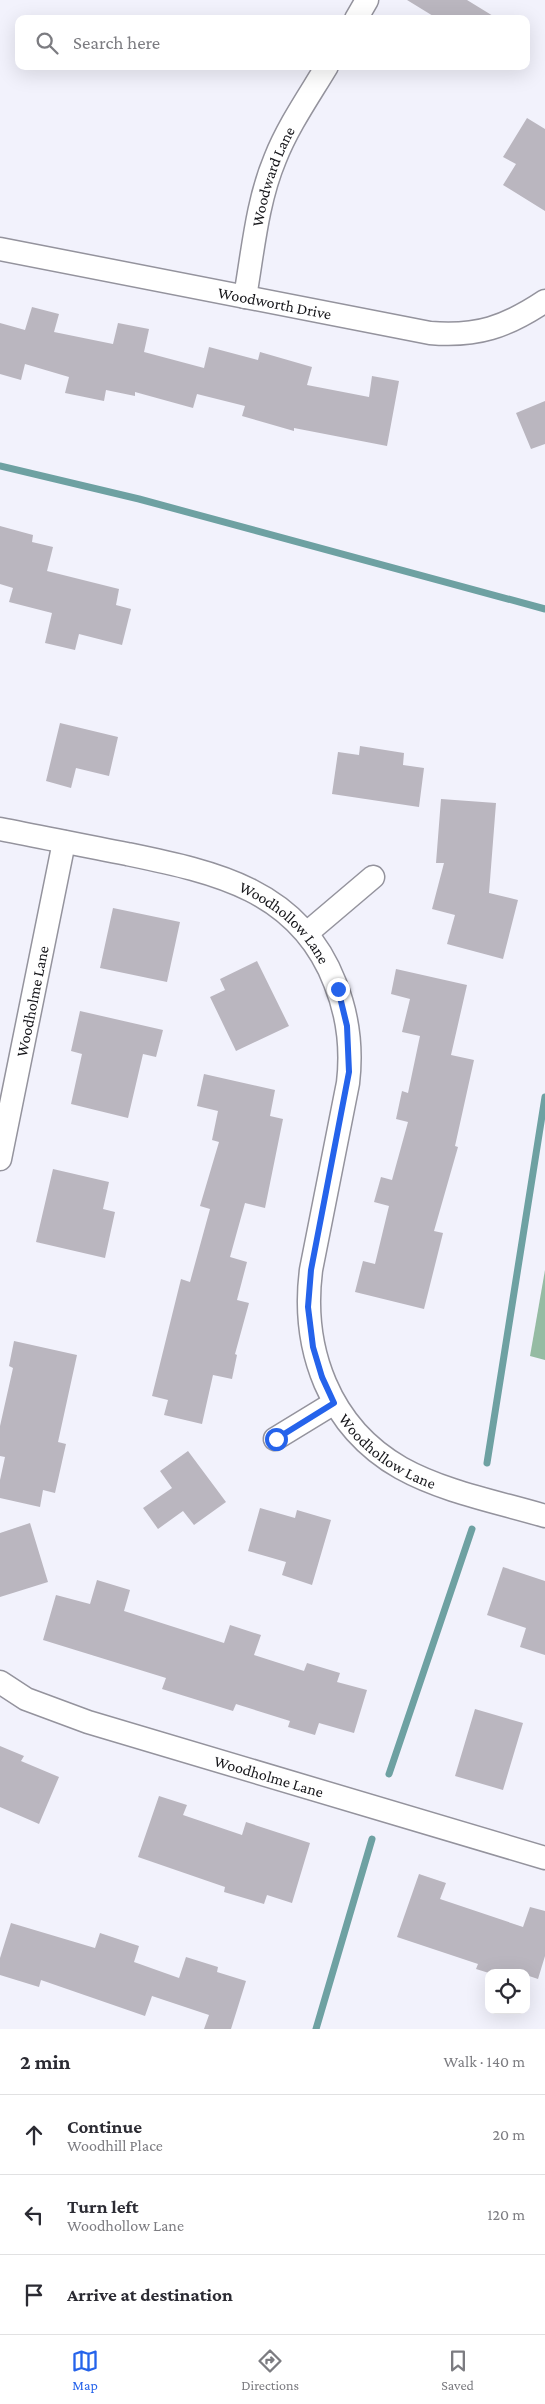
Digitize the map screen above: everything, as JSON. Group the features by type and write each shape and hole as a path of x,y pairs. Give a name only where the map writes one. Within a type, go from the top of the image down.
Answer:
{"street":[{"path":"358,15 367,0"},
{"name":"Woodward Lane","path":"245,297 262,200 270,171 288,132 325,70"},
{"name":"Woodworth Drive","path":"0,249 408,330 449,334 489,330 517,318 545,301"},
{"name":"Woodhollow Lane","path":"0,829 187,867 219,876 268,900 307,933 325,960 338,989 345,1014 349,1047 348,1083 311,1270 309,1294 309,1319 313,1347 322,1377 334,1403 362,1437 401,1468 431,1482 545,1516"},
{"name":"Woodholme Lane","path":"0,1159 64,842"},
{"path":"307,933 373,877"},
{"path":"276,1439 334,1403"},
{"name":"Woodholme Lane","path":"0,1682 32,1702 88,1722 545,1858"}],"green space":[{"path":"545,1270 545,1360 530,1356"}],"building":[{"path":"407,0 467,0 491,15 431,15"},
{"path":"527,118 545,129 545,211 503,185 516,164 503,157"},
{"path":"32,307 59,314 54,332 113,344 118,323 149,329 144,352 204,368 209,347 258,360 260,352 312,367 307,385 369,397 372,376 399,381 387,446 294,428 294,431 242,416 245,406 197,394 193,408 135,392 135,396 106,390 104,401 65,393 69,377 25,364 21,380 0,374 0,323 25,330"},
{"path":"545,401 545,444 531,449 516,413"},
{"path":"0,526 33,535 32,542 53,547 47,571 119,589 116,605 131,609 122,645 79,634 75,650 45,643 52,613 9,602 13,588 0,584"},
{"path":"60,723 118,737 109,776 76,768 71,788 46,781"},
{"path":"360,746 404,753 403,765 424,768 419,807 332,794 338,752 359,755"},
{"path":"441,799 496,803 489,893 518,900 503,959 447,944 455,915 432,909 444,863 436,863"},
{"path":"113,908 180,922 167,982 100,968"},
{"path":"257,961 289,1026 236,1051 210,997 225,990 220,979"},
{"path":"396,969 467,985 451,1055 474,1060 455,1146 458,1147 434,1231 443,1233 424,1309 355,1292 363,1261 375,1264 389,1206 374,1202 381,1177 392,1180 408,1122 396,1119 402,1091 408,1093 420,1036 402,1032 410,999 391,994"},
{"path":"80,1011 163,1030 156,1057 143,1054 128,1118 71,1104 82,1054 71,1051"},
{"path":"204,1074 275,1090 270,1116 283,1119 265,1208 245,1203 230,1257 247,1262 237,1300 249,1303 235,1354 237,1355 232,1379 213,1375 202,1424 164,1415 168,1400 152,1396 181,1279 190,1282 210,1209 200,1206 219,1142 212,1140 218,1111 197,1106"},
{"path":"53,1169 109,1182 103,1209 115,1212 105,1258 36,1242"},
{"path":"14,1341 77,1355 58,1442 66,1444 55,1493 43,1490 40,1507 0,1498 0,1480 5,1457 0,1456 0,1426 13,1368 9,1366"},
{"path":"188,1451 226,1502 194,1525 183,1511 158,1529 143,1508 172,1488 160,1471"},
{"path":"260,1508 295,1518 297,1510 331,1520 312,1585 282,1575 286,1562 248,1551"},
{"path":"30,1523 48,1582 0,1597 0,1533"},
{"path":"503,1567 545,1581 545,1655 520,1647 526,1628 487,1615"},
{"path":"97,1580 130,1590 124,1611 224,1643 230,1625 261,1635 254,1655 304,1671 307,1663 340,1673 337,1682 367,1690 354,1733 319,1723 315,1735 288,1727 290,1721 236,1704 233,1711 162,1689 166,1678 43,1640 56,1595 90,1604"},
{"path":"475,1709 523,1723 503,1790 455,1776"},
{"path":"0,1746 24,1756 21,1761 59,1777 39,1824 0,1807"},
{"path":"159,1796 187,1805 183,1815 242,1835 246,1822 310,1843 292,1903 267,1895 264,1904 224,1892 225,1887 138,1857"},
{"path":"419,1874 446,1883 440,1899 523,1927 530,1907 545,1911 545,1956 538,1979 530,1976 530,1969 485,1969 485,1972 476,1969 478,1964 397,1937"},
{"path":"11,1923 95,1948 100,1933 139,1946 134,1962 179,1978 186,1957 218,1967 217,1972 246,1981 231,2029 204,2029 209,2015 152,1996 145,2016 41,1980 39,1987 0,1975 0,1958"}],"waterway":[{"path":"0,466 139,499 545,609"},
{"path":"487,1463 545,1097"},
{"path":"389,1774 472,1529"},
{"path":"316,2029 372,1839"}],"route":[{"path":"276,1439 334,1403 317,1363 308,1307 311,1270 348,1083 350,1060 347,1026 338,989"}]}
